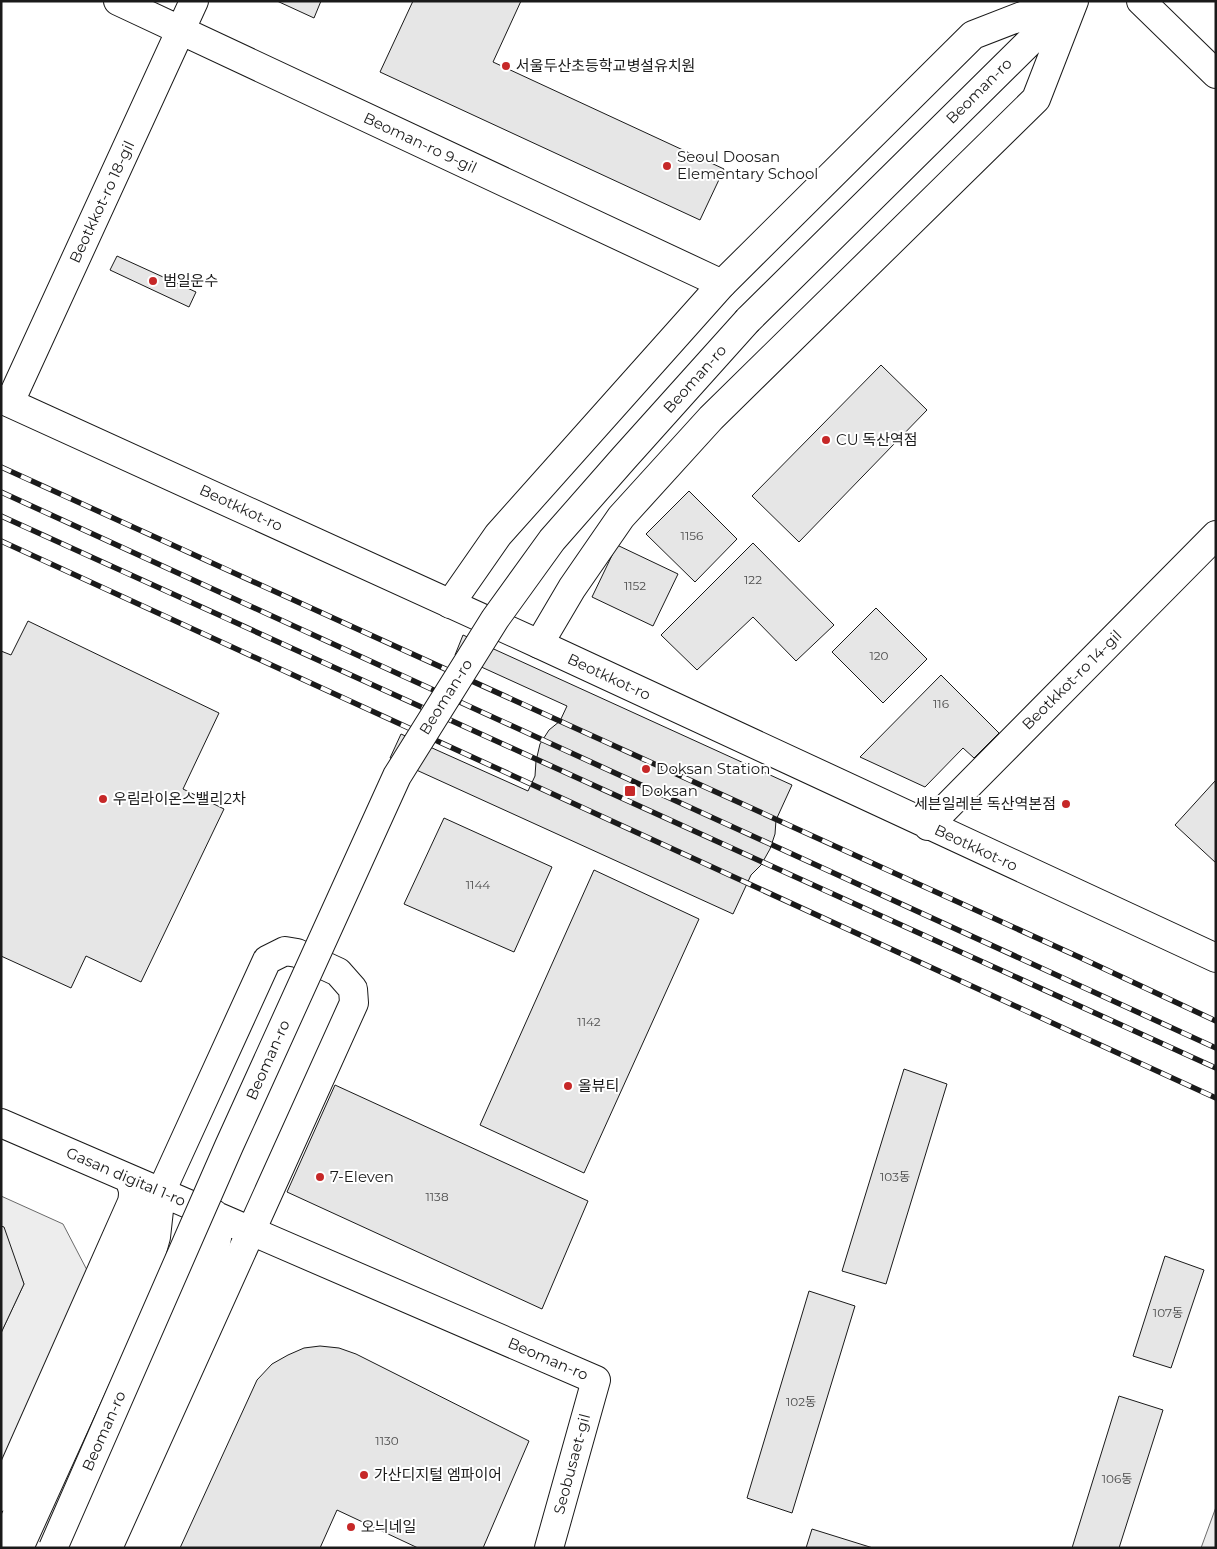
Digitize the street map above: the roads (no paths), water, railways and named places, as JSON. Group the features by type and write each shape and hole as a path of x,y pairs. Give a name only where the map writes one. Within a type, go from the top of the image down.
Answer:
{"main road":[{"name":"Beoman-ro 9-gil","path":"118,1 722,284"},
{"name":"Beotkkot-ro 18-gil","path":"5,400 194,1"},
{"path":"450,604 498,535 722,284 973,35 1061,1"},
{"path":"539,644 572,588 621,517 711,418 1036,100 1072,1"},
{"name":"Beoman-ro","path":"53,1548 233,1137 397,776 495,619 552,540 748,320 1072,1"},
{"path":"1141,1 1216,74"},
{"name":"Beotkkot-ro","path":"5,400 539,644 1216,958"},
{"name":"Beotkkot-ro 14-gil","path":"928,826 1216,535"},
{"path":"2,1548 267,960 285,951 297,953 338,972 353,989 354,1003 108,1548"},
{"name":"Gasan digital 1-ro","path":"1,1123 252,1230"},
{"path":"1,1497 132,1202 133,1186 128,1178"},
{"path":"19,1548 149,1262 156,1238 161,1192"},
{"path":"80,1548 212,1256 219,1232 214,1214"},
{"name":"Beoman-ro","path":"252,1230 596,1380"},
{"name":"Seobusaet-gil","path":"549,1548 596,1380"}],"railway":[{"path":"1,467 1216,1021"},
{"path":"1,492 1216,1048"},
{"path":"1,516 1216,1068"},
{"path":"1,541 1216,1098"}],"place":[{"name":"서울두산초등학교병설유치원","path":"506,66"},
{"name":"Seoul Doosan Elementary School","path":"667,166"},
{"name":"범일운수","path":"153,281"},
{"name":"CU 독산역점","path":"826,440"},
{"name":"Doksan Station","path":"646,769"},
{"name":"Doksan","path":"630,791"},
{"name":"우림라이온스밸리2차","path":"103,799"},
{"name":"세븐일레븐 독산역본점","path":"1066,804"},
{"name":"올뷰티","path":"568,1086"},
{"name":"7-Eleven","path":"320,1177"},
{"name":"가산디지털 엠파이어","path":"364,1475"},
{"name":"오늬네일","path":"351,1527"}]}
